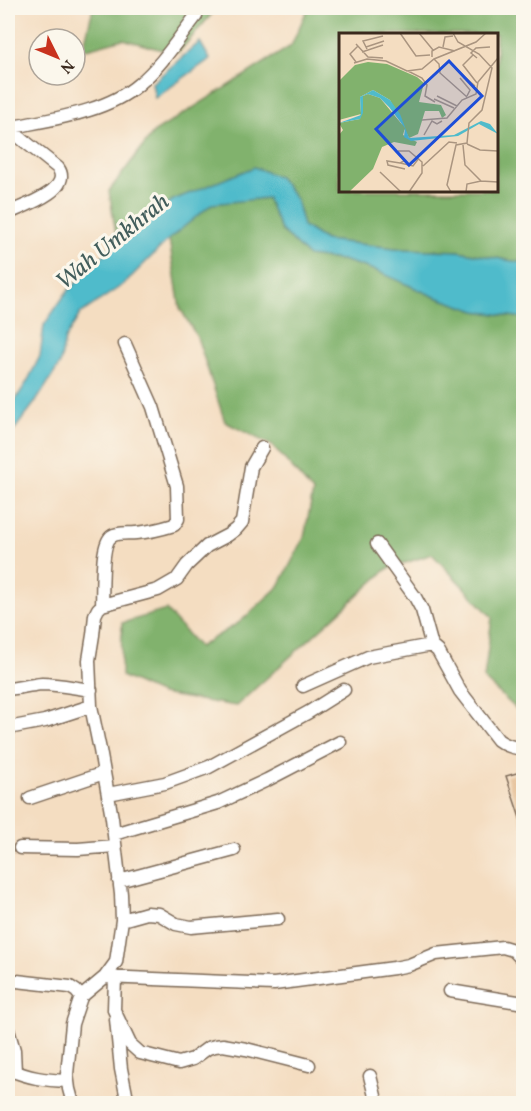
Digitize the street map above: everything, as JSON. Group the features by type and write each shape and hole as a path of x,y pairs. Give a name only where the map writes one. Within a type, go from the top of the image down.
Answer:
{"street":[{"path":"8,128 106,105 138,85 161,62 196,16"},
{"path":"8,128 58,168 61,176 55,187 42,200 8,213"},
{"path":"102,605 104,560 110,538 115,535 162,529 174,525 178,519 177,486 153,407 125,344"},
{"path":"262,448 251,467 242,522 236,529 228,536 207,546 187,565 177,579 158,590 102,605 95,615 89,660 91,706 115,840 122,920 116,962 110,978 116,1012 130,1044 140,1053 179,1064 193,1059 208,1048 224,1046 246,1049 309,1065"},
{"path":"377,544 410,589 422,610 432,646 438,651 460,691 498,740 505,746 524,749"},
{"path":"303,686 368,657 420,646 432,646"},
{"path":"8,689 50,684 91,690"},
{"path":"108,794 165,783 209,767 344,690"},
{"path":"8,728 45,721 91,706"},
{"path":"20,848 78,849 115,840 218,803 340,742"},
{"path":"30,798 104,773"},
{"path":"119,881 234,850"},
{"path":"122,920 147,912 159,914 176,924 191,927 278,919"},
{"path":"75,1104 72,1100 67,1074 72,1024 81,997 110,978 274,984 394,968 409,965 436,954 502,947 513,950 524,961"},
{"path":"8,980 70,987 81,997"},
{"path":"450,991 524,1003"},
{"path":"116,1012 121,1069 128,1104"},
{"path":"8,1030 14,1050 11,1070 39,1079 68,1081"},
{"path":"370,1076 377,1104"}],"green space":[{"path":"93,8 217,8 179,52 162,50 123,39 87,49 87,33"},
{"path":"308,8 523,8 523,263 458,251 403,249 325,240 303,226 296,199 279,177 173,200 117,241 109,191 153,133 291,46"},
{"path":"267,198 281,230 308,256 342,260 377,271 433,296 476,311 523,318 523,715 484,679 492,617 432,554 387,569 236,706 161,694 121,676 122,623 166,610 199,647 240,622 279,586 304,538 313,492 273,446 225,422 197,337 180,308 169,239 212,203"}],"water":[{"path":"200,42 210,59 155,98 152,83"},
{"path":"254,167 279,177 296,199 303,226 325,240 403,249 458,251 523,263 523,318 476,311 433,296 377,271 342,260 308,256 281,230 267,198 212,204 169,239 124,284 80,314 65,339 60,364 37,400 8,438 8,411 27,382 40,356 44,325 66,293 117,241 173,200"}],"building":[{"path":"524,771 524,823 522,824 506,776"}],"water label":[{"name":"Wah Umkhrah","path":"112,241"}]}
